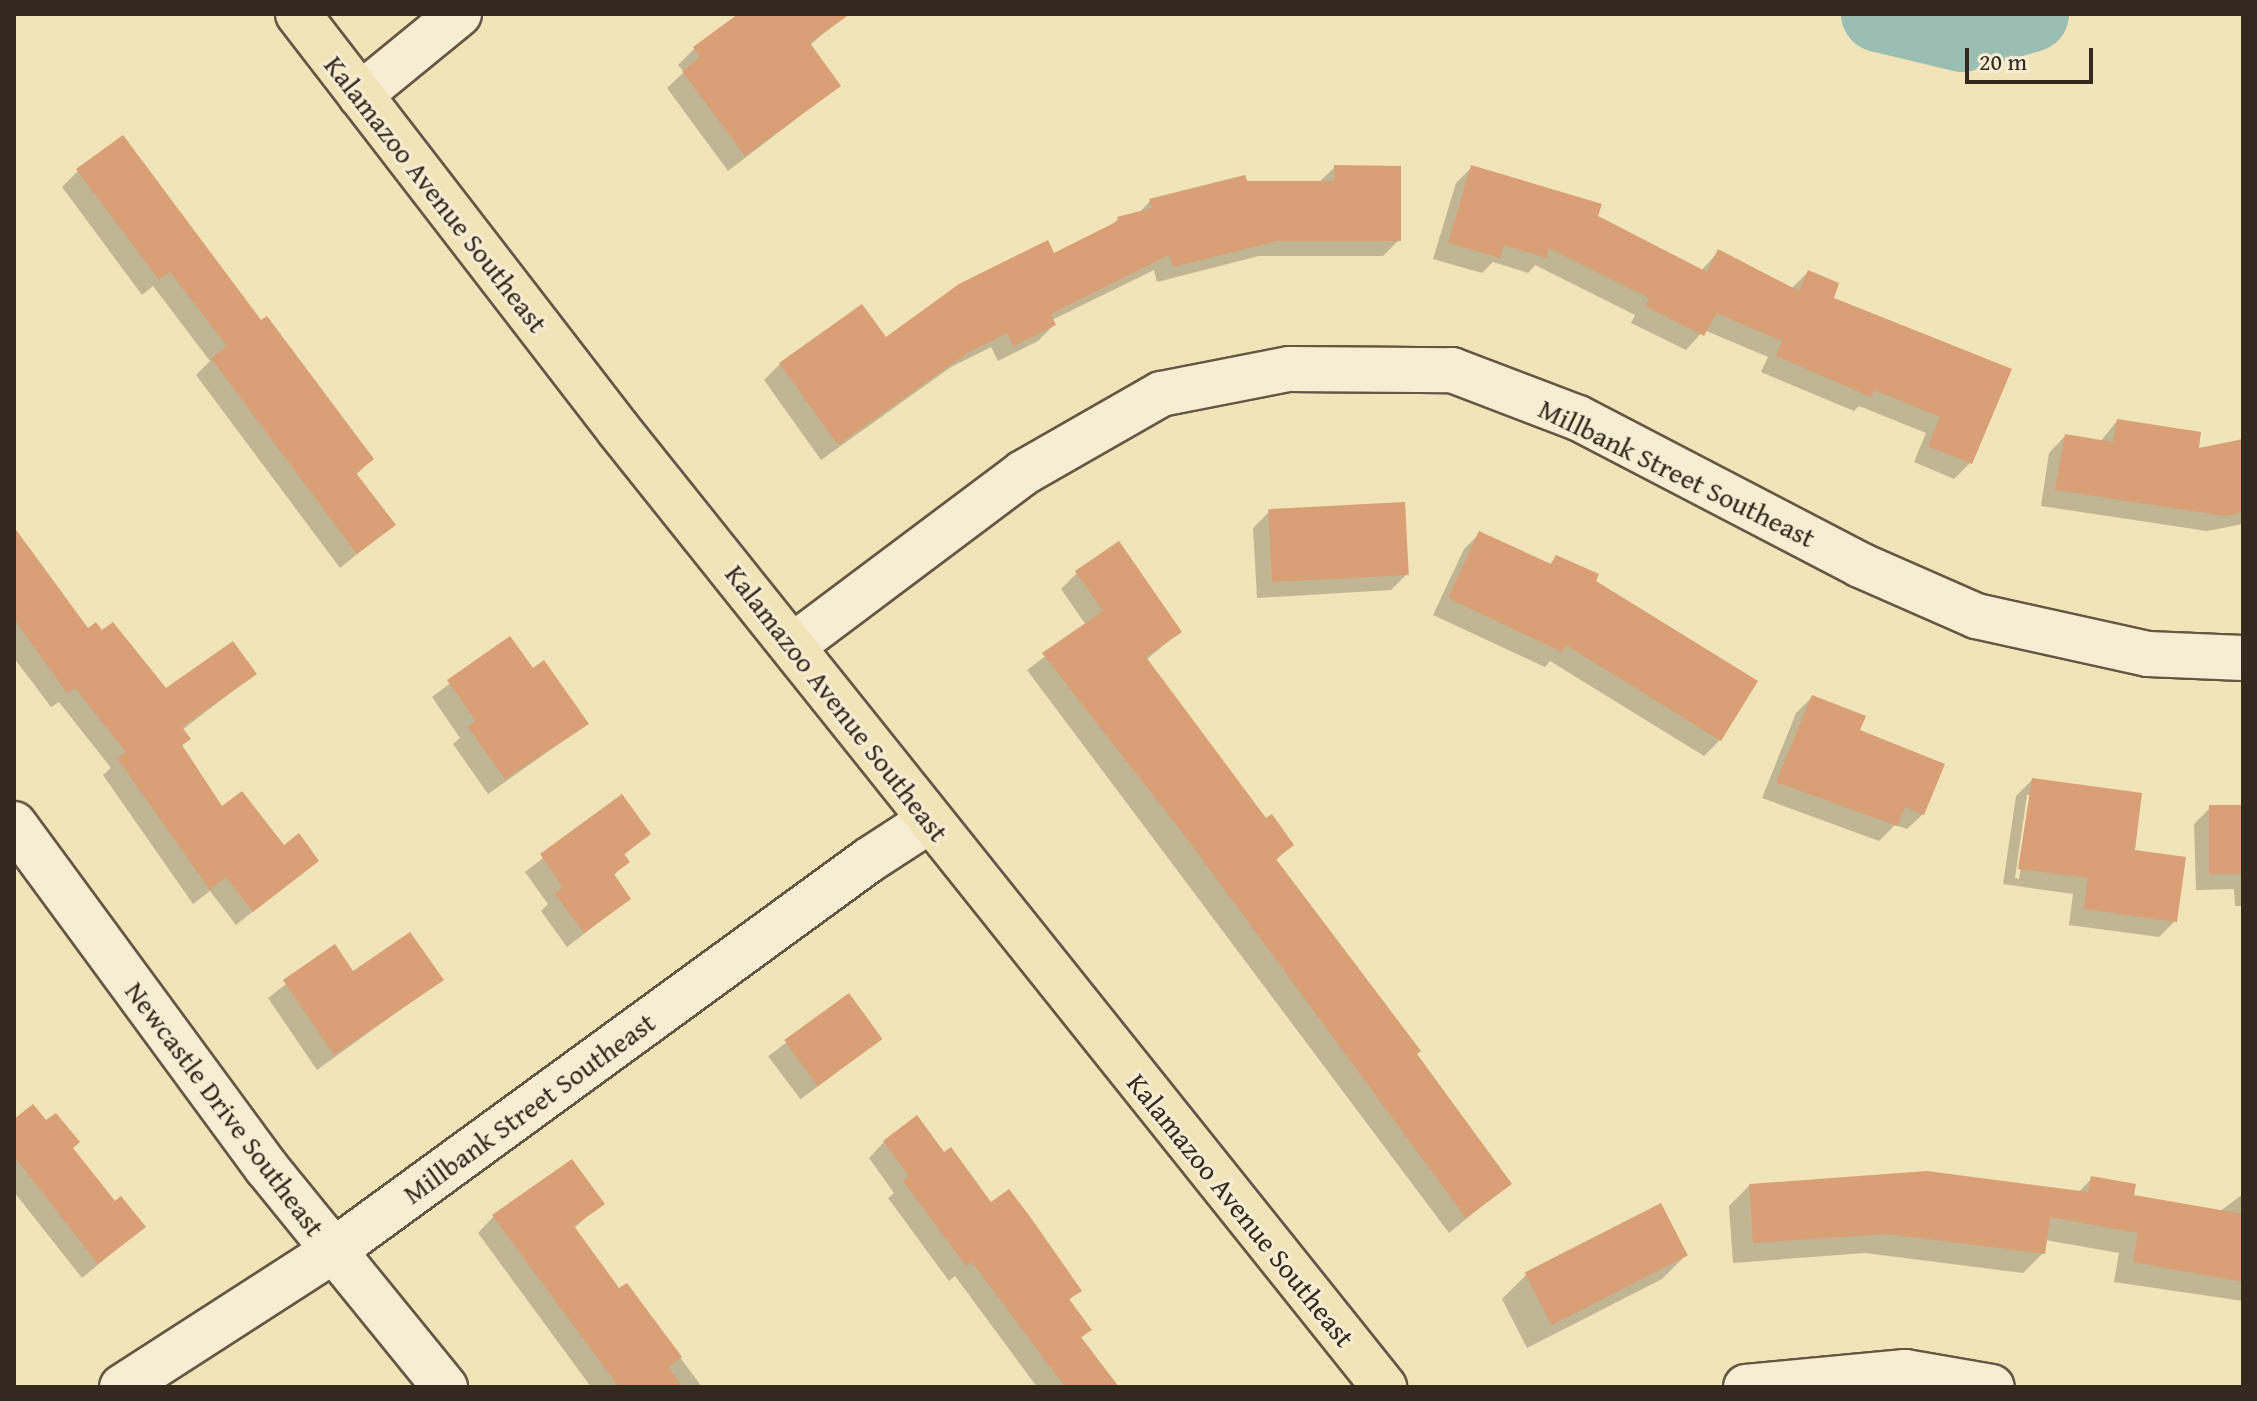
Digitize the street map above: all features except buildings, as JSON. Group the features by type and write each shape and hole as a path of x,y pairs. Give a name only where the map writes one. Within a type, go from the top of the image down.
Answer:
{"main road":[{"name":"Kalamazoo Avenue Southeast","path":"298,14 618,429 794,645 929,821 1384,1387"}],"street":[{"path":"360,95 459,14"},
{"name":"Millbank Street Southeast","path":"794,645 1023,473 1161,394 1289,369 1452,370 1578,418 1860,565 1976,616 2148,654 2243,658"},
{"name":"Millbank Street Southeast","path":"122,1387 333,1251 869,860 929,821"},
{"name":"Newcastle Drive Southeast","path":"14,824 333,1251 445,1387"},
{"path":"1746,1387 1905,1372 1992,1387"}],"waterway":[{"path":"1879,14 1962,34 2031,14"}]}
